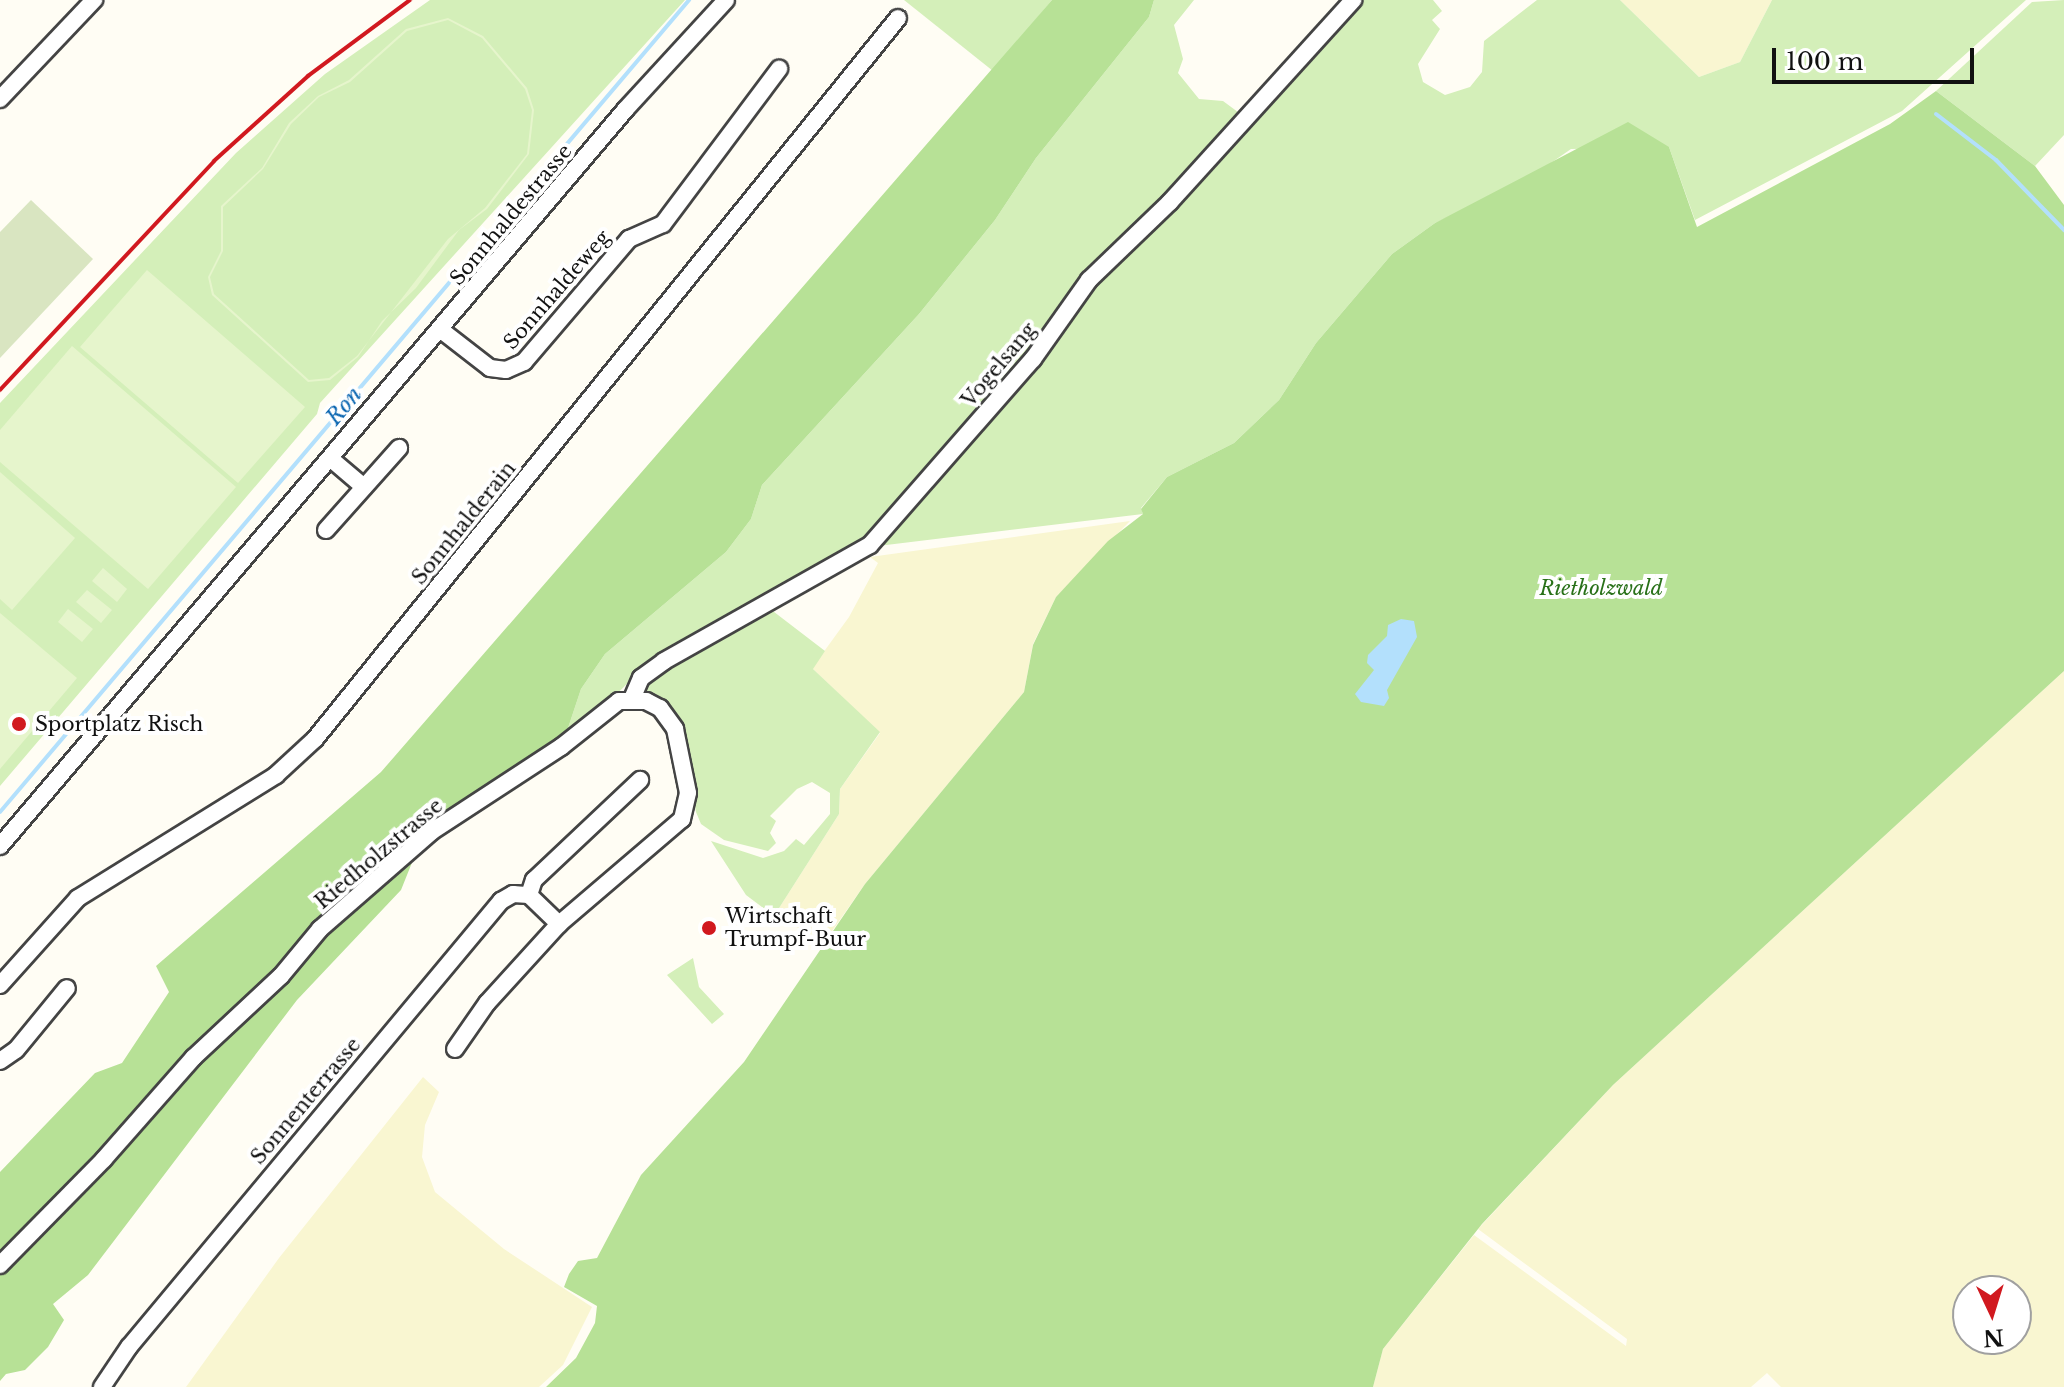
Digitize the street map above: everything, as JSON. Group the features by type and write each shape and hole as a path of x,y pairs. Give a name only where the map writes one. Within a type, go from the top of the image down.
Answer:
{"street":[{"path":"0,99 94,0"},
{"name":"Sonnhaldestrasse","path":"0,846 625,110 726,0"},
{"name":"Vogelsang","path":"632,699 641,678 664,661 870,545 1033,359 1089,280 1170,202 1353,0"},
{"name":"Sonnhalderain","path":"0,985 78,898 276,775 315,739 898,18"},
{"name":"Sonnhaldeweg","path":"441,330 490,368 506,370 524,362 629,239 663,224 779,69"},
{"path":"326,530 399,448"},
{"path":"331,459 364,487"},
{"path":"455,1049 487,1003 559,924 669,832 687,811 688,793 675,729 660,708 632,699"},
{"name":"Riedholzstrasse","path":"0,1265 193,1058 364,889 431,832 561,747 619,701 632,699"},
{"path":"559,924 529,895 534,880 640,780"},
{"name":"Sonnenterrasse","path":"102,1387 149,1323 479,926 501,901 513,894 529,895"},
{"path":"0,1061 16,1050 67,988"}],"shaded area":[{"path":"1620,0 1772,0 1740,62 1699,77"},
{"path":"1130,521 1056,597 1033,644 1024,692 865,884 825,941 774,916 839,814 840,789 880,733 812,668 849,617 878,563 870,557"},
{"path":"2064,671 2064,1387 1781,1387 1767,1373 1751,1387 1373,1387 1383,1349 1474,1235 1626,1346 1627,1339 1478,1229 1613,1085"},
{"path":"423,1077 439,1092 425,1125 422,1157 435,1192 504,1249 592,1307 563,1365 539,1387 186,1387 279,1258"}],"green space":[{"path":"430,0 685,0 320,403 317,414 0,786 0,403 236,153 325,74"},
{"path":"904,0 1052,0 993,71"},
{"path":"1052,0 1154,0 1149,17 1036,158 995,220 919,314 762,485 751,519 726,552 605,654 581,689 566,734 425,830 401,890 297,1000 88,1275 53,1304 64,1320 48,1347 25,1370 6,1374 0,1381 0,1172 95,1073 122,1063 169,992 156,966 381,772"},
{"path":"1154,0 1194,0 1174,25 1183,59 1178,73 1199,99 1223,101 1246,118 879,532 633,678 590,720 566,734 581,689 605,654 726,552 751,519 762,485 919,314 995,220 1036,158 1149,17"},
{"path":"1358,0 1433,0 1442,11 1432,20 1440,29 1418,64 1423,82 1445,95 1470,87 1482,72 1484,41 1537,0 1620,0 1699,77 1740,62 1772,0 2026,0 1902,111 1695,220 1669,147 1571,149 1525,181 1435,223 1392,254 1316,343 1279,400 1234,443 1167,477 1141,508 1143,514 878,546 1068,312"},
{"path":"2064,0 2064,135 2035,166 1936,91 2032,2"},
{"path":"448,18 483,36 527,88 534,110 529,154 487,209 459,230 416,288 391,312 448,239 485,208 527,154 532,110 525,89 482,38 448,20 407,31 350,82 319,97 291,124 263,169 223,207 223,251 210,277 214,294 309,380 329,378 357,356 369,341 358,357 330,380 308,382 212,295 208,277 221,251 221,206 262,168 289,123 318,96 349,80 406,29"},
{"name":"Rietholzwald","path":"1936,91 2035,166 2064,205 2064,671 1613,1085 1482,1224 1383,1349 1373,1387 546,1387 576,1358 595,1323 597,1306 564,1287 569,1274 578,1261 597,1258 641,1175 744,1062 865,884 1024,692 1033,645 1056,597 1108,541 1143,514 1141,509 1167,477 1234,443 1279,400 1316,343 1392,254 1435,223 1628,122 1669,147 1697,227 1890,124"},
{"path":"31,200 93,259 0,358 0,232"},
{"path":"147,270 305,407 238,483 80,347"},
{"path":"72,346 236,487 148,589 0,462 0,430"},
{"path":"0,472 75,538 12,610 0,599"},
{"path":"103,568 127,589 117,602 92,581"},
{"path":"87,590 112,610 101,623 76,602"},
{"path":"765,605 825,651 813,669 880,732 840,789 839,814 774,916 746,895 711,841 763,858 784,851 796,839 804,845 830,814 830,793 812,782 797,789 770,816 776,821 770,833 776,843 768,851 724,840 701,824 696,812 680,728 642,693 640,684"},
{"path":"68,609 93,629 82,642 58,622"},
{"name":"Sportplatz Risch","path":"0,613 77,678 0,769"},
{"path":"693,958 699,987 724,1014 712,1024 667,975"}],"water":[{"path":"1401,619 1414,621 1417,637 1387,690 1389,698 1384,706 1361,702 1355,694 1374,670 1367,663 1368,655 1387,636 1388,625"}],"waterway":[{"name":"Ron","path":"0,812 689,0"},
{"path":"1936,114 1996,160 2064,230"}],"railway":[{"path":"0,390 214,161 308,76 410,0"}],"place":[{"name":"Sportplatz Risch","path":"19,724"},
{"name":"Wirtschaft Trumpf-Buur","path":"709,928"}]}
